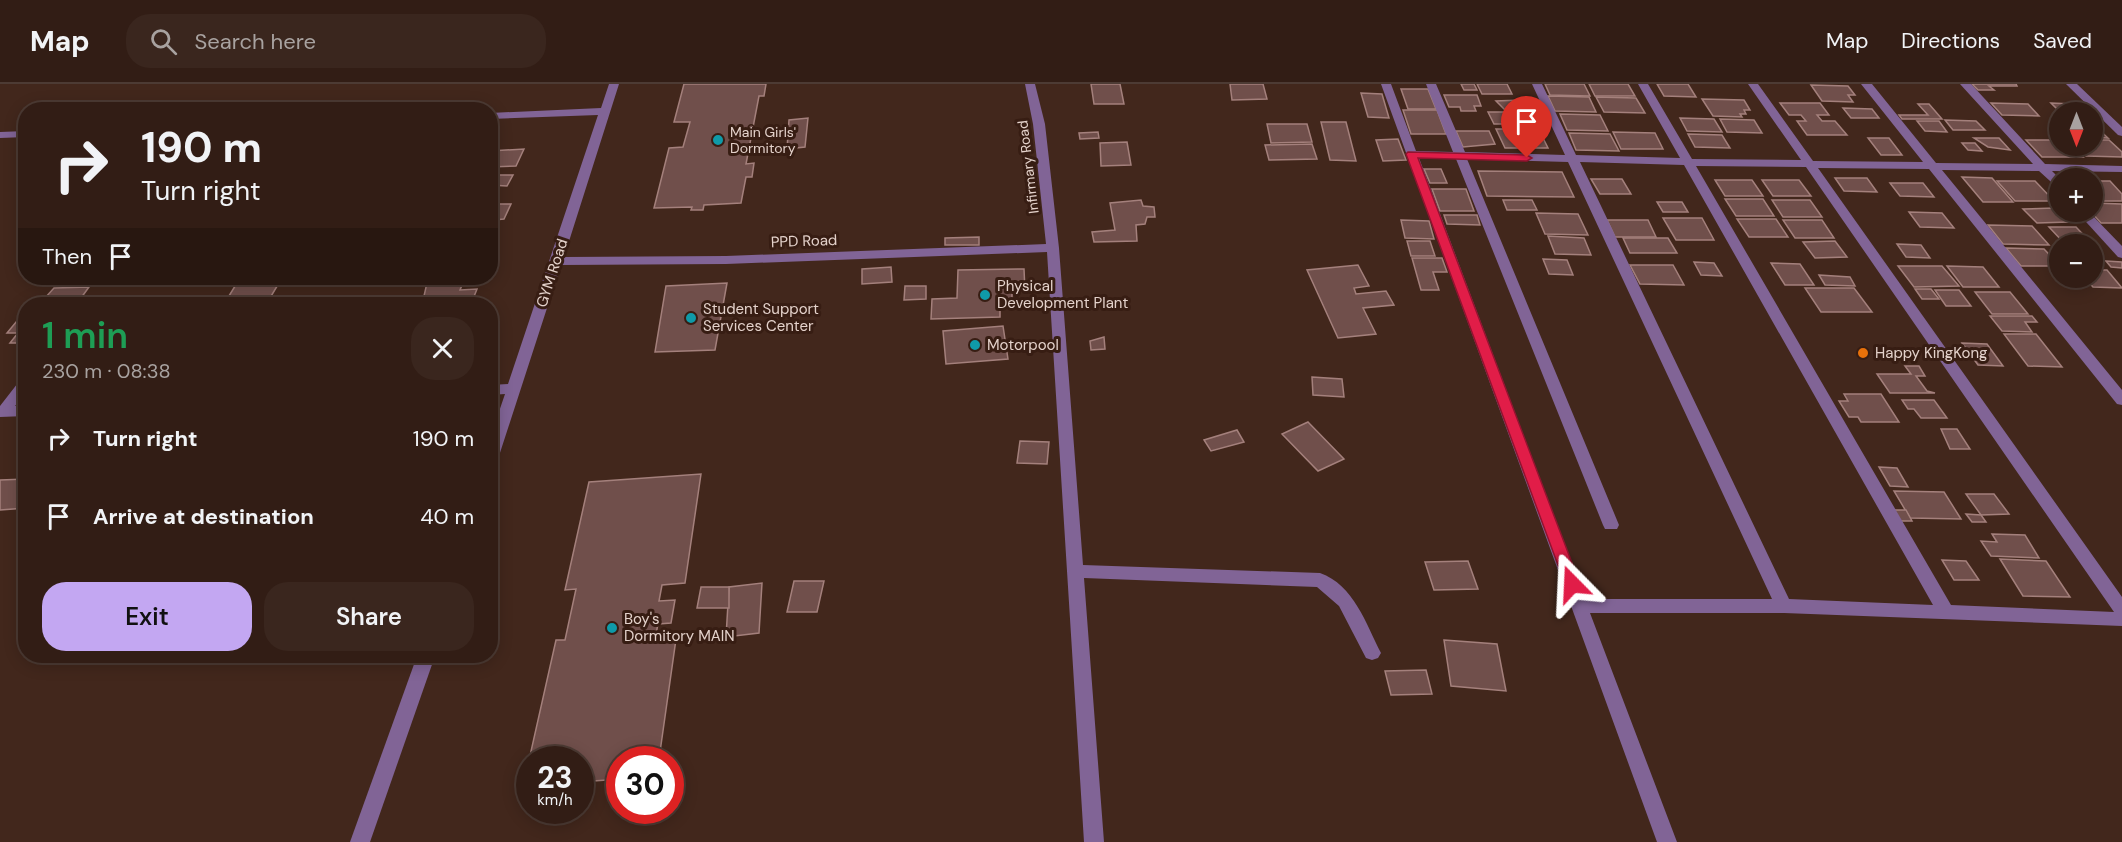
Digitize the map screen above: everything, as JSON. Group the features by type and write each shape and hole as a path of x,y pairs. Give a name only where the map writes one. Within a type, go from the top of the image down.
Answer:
{"street":[{"name":"GYM Road","path":"498,437 614,84"},
{"name":"Infirmary Road","path":"1030,84 1039,124 1053,248 1094,842"},
{"path":"1386,84 1666,842"},
{"path":"1431,84 1611,525"},
{"path":"1537,84 1784,606"},
{"path":"1643,84 1946,611"},
{"path":"1754,84 2122,610"},
{"path":"1866,84 2122,400"},
{"path":"1965,84 2049,175"},
{"path":"2071,84 2122,133"},
{"path":"498,116 605,111"},
{"path":"0,135 18,134"},
{"path":"1411,154 1688,162 2122,169"},
{"path":"2092,222 2122,254"},
{"name":"PPD Road","path":"556,261 738,260 1053,248"},
{"path":"498,390 513,389"},
{"path":"2,412 18,392"},
{"path":"2,412 18,411"},
{"path":"1075,571 1320,580 1334,586 1343,597 1372,653"},
{"path":"1580,606 1784,606 2122,619"},
{"path":"360,842 424,663"}],"building":[{"name":"Main Girls' Dormitory","path":"684,84 766,84 764,96 759,96 746,164 754,163 752,177 746,177 741,203 704,205 703,210 691,210 692,207 654,208 669,148 683,147 690,122 674,122"},
{"path":"1091,84 1120,84 1124,104 1094,104"},
{"path":"1230,84 1263,84 1267,99 1232,100"},
{"path":"1461,84 1474,84 1477,90 1464,90"},
{"path":"1477,84 1507,84 1512,94 1482,94"},
{"path":"1545,84 1584,84 1590,96 1550,95"},
{"path":"1589,84 1628,84 1635,96 1595,96"},
{"path":"1657,84 1688,84 1696,97 1664,96"},
{"path":"1972,84 2016,84 2017,86 1989,86 1994,90 1978,90"},
{"path":"1811,85 1848,86 1855,95 1848,95 1853,102 1822,101"},
{"path":"1401,89 1428,89 1436,109 1408,109"},
{"path":"1361,93 1382,94 1389,118 1368,117"},
{"path":"1444,95 1477,95 1481,106 1474,106 1476,111 1461,111 1460,107 1449,107"},
{"path":"1548,96 1589,97 1596,112 1555,111"},
{"path":"1596,97 1636,98 1645,113 1604,112"},
{"path":"1702,99 1744,100 1750,110 1744,110 1746,114 1740,114 1742,117 1713,116"},
{"path":"1522,100 1526,107 1521,107 1524,112 1507,112 1496,101"},
{"path":"1780,103 1820,103 1829,115 1817,115 1822,121 1835,121 1847,135 1807,135 1797,121 1806,121 1801,115 1789,115"},
{"path":"1991,103 2028,104 2039,116 2002,115"},
{"path":"1918,104 1929,104 1942,119 1902,119 1899,115 1928,115"},
{"path":"1843,108 1872,109 1879,118 1851,118"},
{"path":"1403,110 1437,110 1446,134 1411,134"},
{"path":"1488,112 1531,112 1537,124 1494,124"},
{"path":"1560,114 1600,115 1608,131 1567,130"},
{"path":"808,118 805,147 787,149 789,120"},
{"path":"1680,118 1714,119 1722,132 1687,131"},
{"path":"1720,119 1754,120 1762,133 1727,132"},
{"path":"1945,120 1976,121 1985,130 1953,130"},
{"path":"1917,121 1939,121 1947,132 1925,131"},
{"path":"1321,122 1346,122 1356,161 1330,160"},
{"path":"1267,124 1307,124 1312,142 1271,143"},
{"path":"1496,129 1524,129 1528,138 1543,138 1548,148 1505,148"},
{"path":"1456,131 1489,131 1495,144 1463,147"},
{"path":"1098,132 1099,138 1080,139 1079,133"},
{"path":"1613,132 1655,133 1663,149 1621,149"},
{"path":"1569,133 1610,134 1619,151 1576,150"},
{"path":"1688,134 1722,135 1730,148 1695,147"},
{"path":"1868,138 1889,138 1902,155 1881,155"},
{"path":"1974,138 1999,138 2010,150 1988,147"},
{"path":"1398,139 1406,160 1383,161 1376,140"},
{"path":"2026,140 2049,140 2049,156 2083,157 2042,157"},
{"path":"2103,140 2109,140 2122,152 2122,157 2086,156 2103,156"},
{"path":"1127,142 1131,165 1101,166 1100,143"},
{"path":"1962,143 1975,143 1982,151 1968,150"},
{"path":"1312,144 1317,159 1269,160 1265,145"},
{"path":"524,149 516,166 498,167 498,151"},
{"path":"1424,169 1441,169 1447,183 1430,183"},
{"path":"1478,171 1562,172 1574,197 1487,196"},
{"path":"498,175 513,175 507,186 498,185"},
{"path":"1962,177 1992,178 2013,202 1983,202"},
{"path":"1835,178 1867,178 1877,192 1844,191"},
{"path":"1591,179 1622,179 1631,194 1600,194"},
{"path":"1715,180 1752,180 1763,196 1725,196"},
{"path":"1762,180 1799,180 1811,196 1773,196"},
{"path":"1997,181 2035,181 2049,196 2049,201 2015,201"},
{"path":"2103,181 2110,181 2122,194 2122,201 2103,201"},
{"path":"1890,183 1923,183 1934,197 1900,196"},
{"path":"1432,189 1466,189 1474,211 1440,211"},
{"path":"1725,199 1763,199 1774,216 1736,216"},
{"path":"1141,200 1143,206 1154,207 1155,217 1147,217 1145,224 1136,225 1137,241 1094,242 1092,232 1115,230 1110,203"},
{"path":"1503,200 1532,200 1537,210 1507,210"},
{"path":"1772,200 1810,200 1822,217 1783,217"},
{"path":"1657,202 1682,202 1688,212 1663,212"},
{"path":"2103,203 2122,204 2122,223 2101,223 2103,222"},
{"path":"498,204 511,204 504,219 498,220"},
{"path":"2049,208 2049,222 2068,222 2037,223 2023,209"},
{"path":"1909,212 1942,213 1954,228 1920,227"},
{"path":"1536,213 1578,214 1588,235 1545,234"},
{"path":"1444,215 1477,215 1480,225 1447,224"},
{"path":"1663,218 1702,218 1714,240 1676,240"},
{"path":"1737,219 1776,219 1788,237 1749,237"},
{"path":"1401,220 1429,221 1434,239 1405,238"},
{"path":"1607,220 1648,220 1656,237 1615,237"},
{"path":"1783,220 1822,220 1834,238 1795,238"},
{"path":"1988,225 2032,226 2049,245 2003,244"},
{"path":"2049,227 2076,227 2083,234 2056,234"},
{"path":"1548,236 1584,238 1591,255 1555,254"},
{"path":"979,237 979,245 945,245 945,238"},
{"path":"1623,238 1668,238 1677,253 1630,253"},
{"path":"1407,241 1430,241 1435,256 1411,256"},
{"path":"1835,241 1847,257 1815,258 1803,242"},
{"path":"1897,244 1921,245 1930,258 1906,257"},
{"path":"2006,248 2044,249 2049,254 2049,266 2021,266"},
{"path":"1412,258 1442,258 1447,272 1433,272 1439,290 1421,290"},
{"path":"1543,259 1567,260 1573,275 1549,274"},
{"path":"2106,261 2122,262 2122,268 2111,267"},
{"path":"1694,262 1714,263 1722,276 1701,275"},
{"path":"1771,263 1800,264 1814,285 1785,285"},
{"path":"1358,265 1369,286 1354,288 1356,294 1386,291 1394,305 1363,308 1376,334 1338,338 1307,270"},
{"path":"1630,265 1673,265 1684,285 1640,284"},
{"path":"1898,266 1942,266 1959,286 1914,287"},
{"path":"1947,266 1983,267 1999,287 1963,287"},
{"path":"891,267 892,282 862,284 862,269"},
{"name":"Physical Development Plant","path":"1024,269 1025,291 1012,292 1012,300 1000,300 1000,317 931,319 932,299 957,298 958,270"},
{"path":"2103,270 2107,270 2122,288 2103,287"},
{"path":"1819,275 1850,277 1855,286 1825,285"},
{"name":"Student Support Services Center","path":"727,283 715,350 655,352 666,286"},
{"path":"236,285 278,285 271,297 228,297"},
{"path":"427,285 462,285 460,290 477,289 474,297 424,296"},
{"path":"905,286 926,286 926,299 904,300"},
{"path":"89,287 82,297 46,297 54,288"},
{"path":"1805,288 1854,288 1872,312 1821,312"},
{"path":"1915,289 1931,289 1939,299 1922,299"},
{"path":"1935,290 1959,290 1971,306 1946,306"},
{"path":"1975,292 2010,292 2028,314 1992,314"},
{"path":"1990,316 2032,316 2037,322 2025,322 2032,332 2002,331"},
{"path":"18,320 18,333 7,333"},
{"name":"Motorpool","path":"1003,326 1008,359 946,364 943,331"},
{"path":"18,333 18,343 10,343"},
{"path":"2004,334 2036,334 2062,367 2028,366"},
{"path":"1104,337 1105,349 1091,350 1090,341"},
{"path":"1962,343 1987,344 2003,366 1978,365"},
{"path":"1905,366 1919,366 1925,376 1916,376 1927,391 1935,393 1890,393 1877,374 1911,374"},
{"path":"1312,377 1342,379 1344,397 1313,395"},
{"path":"1844,394 1881,394 1899,422 1861,422 1858,417 1849,417 1839,401 1848,401"},
{"path":"1902,400 1934,400 1947,418 1921,418 1914,409 1908,409"},
{"path":"1308,422 1344,459 1318,471 1282,434"},
{"path":"1941,429 1957,429 1970,449 1950,449"},
{"path":"1237,430 1244,442 1211,451 1204,440"},
{"path":"1020,441 1049,442 1047,464 1017,463"},
{"path":"1879,467 1897,468 1908,487 1890,486"},
{"name":"Boy's Dormitory MAIN","path":"701,474 685,583 662,585 659,601 675,600 671,623 658,624 656,634 677,632 661,746 606,746 606,780 594,781 594,746 532,746 556,640 565,640 576,589 565,590 589,482"},
{"path":"18,479 18,509 0,510 0,480"},
{"path":"1894,491 1944,492 1961,519 1910,518"},
{"path":"1966,494 1994,494 2009,514 1981,515"},
{"path":"1892,510 1906,510 1912,521 1898,521"},
{"path":"1966,514 1981,515 1986,522 1972,522"},
{"path":"1992,534 2025,535 2039,558 1991,556 1981,541 1997,542"},
{"path":"2000,559 2046,561 2070,597 2023,596"},
{"path":"1942,560 1966,561 1979,580 1954,580"},
{"path":"1468,561 1478,589 1434,590 1425,562"},
{"path":"794,581 824,581 817,612 787,612"},
{"path":"762,583 759,633 726,637 729,587"},
{"path":"701,587 729,587 729,608 697,608"},
{"path":"1444,640 1497,644 1506,691 1451,686"},
{"path":"1426,670 1432,694 1391,695 1385,671"}],"place":[{"name":"Main Girls' Dormitory","path":"718,140"},
{"name":"Physical Development Plant","path":"985,295"},
{"name":"Student Support Services Center","path":"691,318"},
{"name":"Motorpool","path":"975,345"},
{"name":"Happy KingKong","path":"1863,353"},
{"name":"Boy's Dormitory MAIN","path":"612,628"}],"route":[{"path":"1527,158 1411,154 1572,584"}]}
